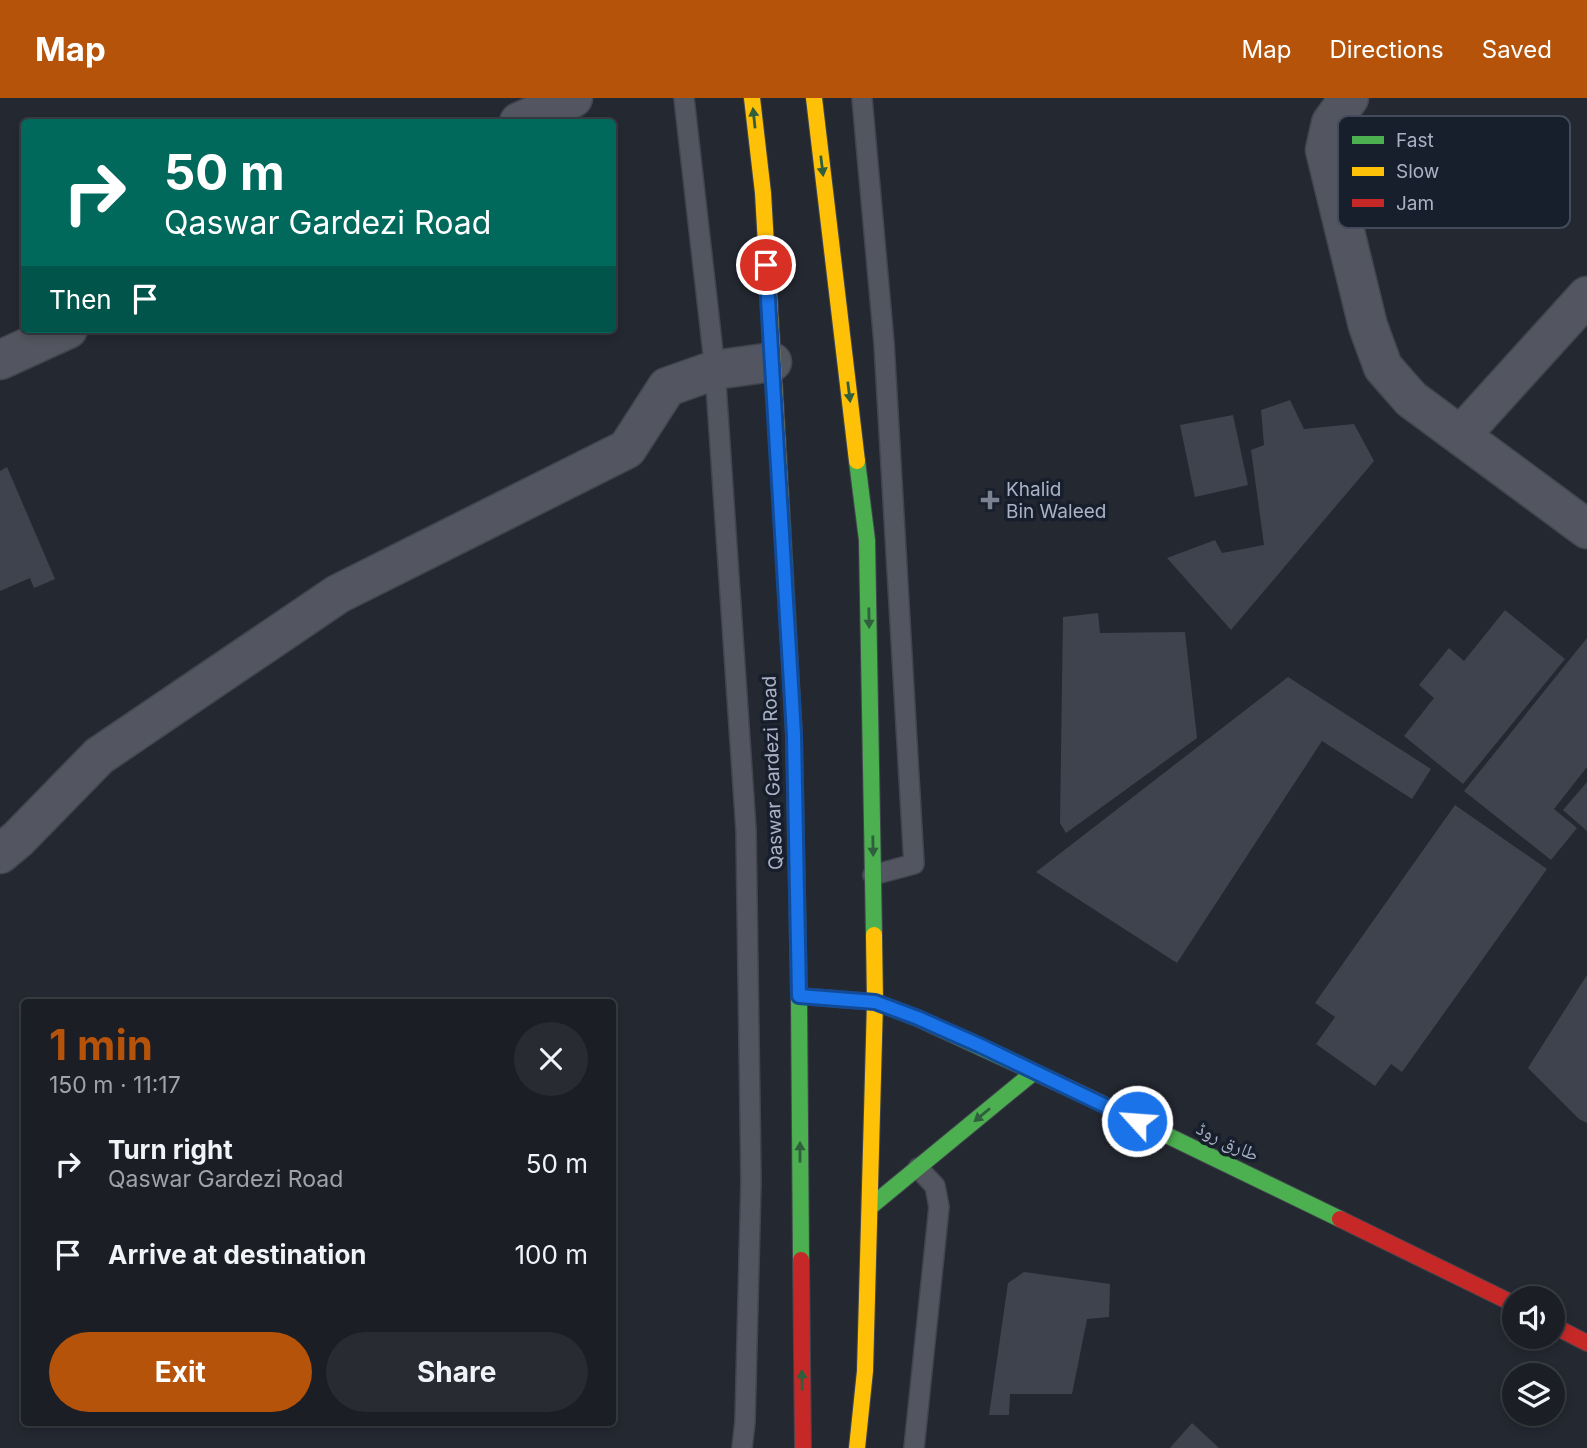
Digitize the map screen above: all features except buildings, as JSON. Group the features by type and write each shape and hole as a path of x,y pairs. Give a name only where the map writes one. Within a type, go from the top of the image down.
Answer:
{"main road":[{"name":"Qaswar Gardezi Road","path":"752,98 762,193 794,735 803,1448"},
{"path":"814,98 867,540 875,1002 866,1371 857,1448"},
{"name":"طارق روڈ","path":"799,996 875,1002 918,1018 1502,1298"},
{"path":"870,1207 1034,1072"},
{"path":"1565,1332 1587,1343"}],"street":[{"path":"526,119 573,98"},
{"path":"1338,116 1325,150 1338,203"},
{"path":"1344,228 1368,326 1383,367 1411,399 1587,529"},
{"path":"1461,435 1587,296"},
{"path":"0,360 59,333"},
{"path":"0,854 99,756 338,594 627,449 667,387 716,370 772,362"}],"lane":[{"path":"684,98 716,370 746,830 751,1181 745,1422 742,1448"},
{"path":"862,98 884,343 914,864 873,875"},
{"path":"914,1448 939,1207 935,1186 918,1168"}],"traffic: fast":[{"path":"857,461 867,540 874,935"},
{"path":"781,502 794,735 801,1260"},
{"path":"799,996 875,1002 917,1018 1340,1219"},
{"path":"870,1207 1034,1072"}],"traffic: slow":[{"path":"752,98 763,193 781,502"},
{"path":"814,98 857,461"},
{"path":"857,1448 865,1371 875,1002 874,935"}],"traffic: jam":[{"path":"1340,1219 1502,1298"},
{"path":"801,1260 803,1448"},
{"path":"1565,1332 1587,1343"}],"place":[{"name":"Khalid Bin Waleed","path":"990,500"}],"route":[{"path":"766,265 794,735 799,996 875,1002 981,1046 1137,1121"}]}
